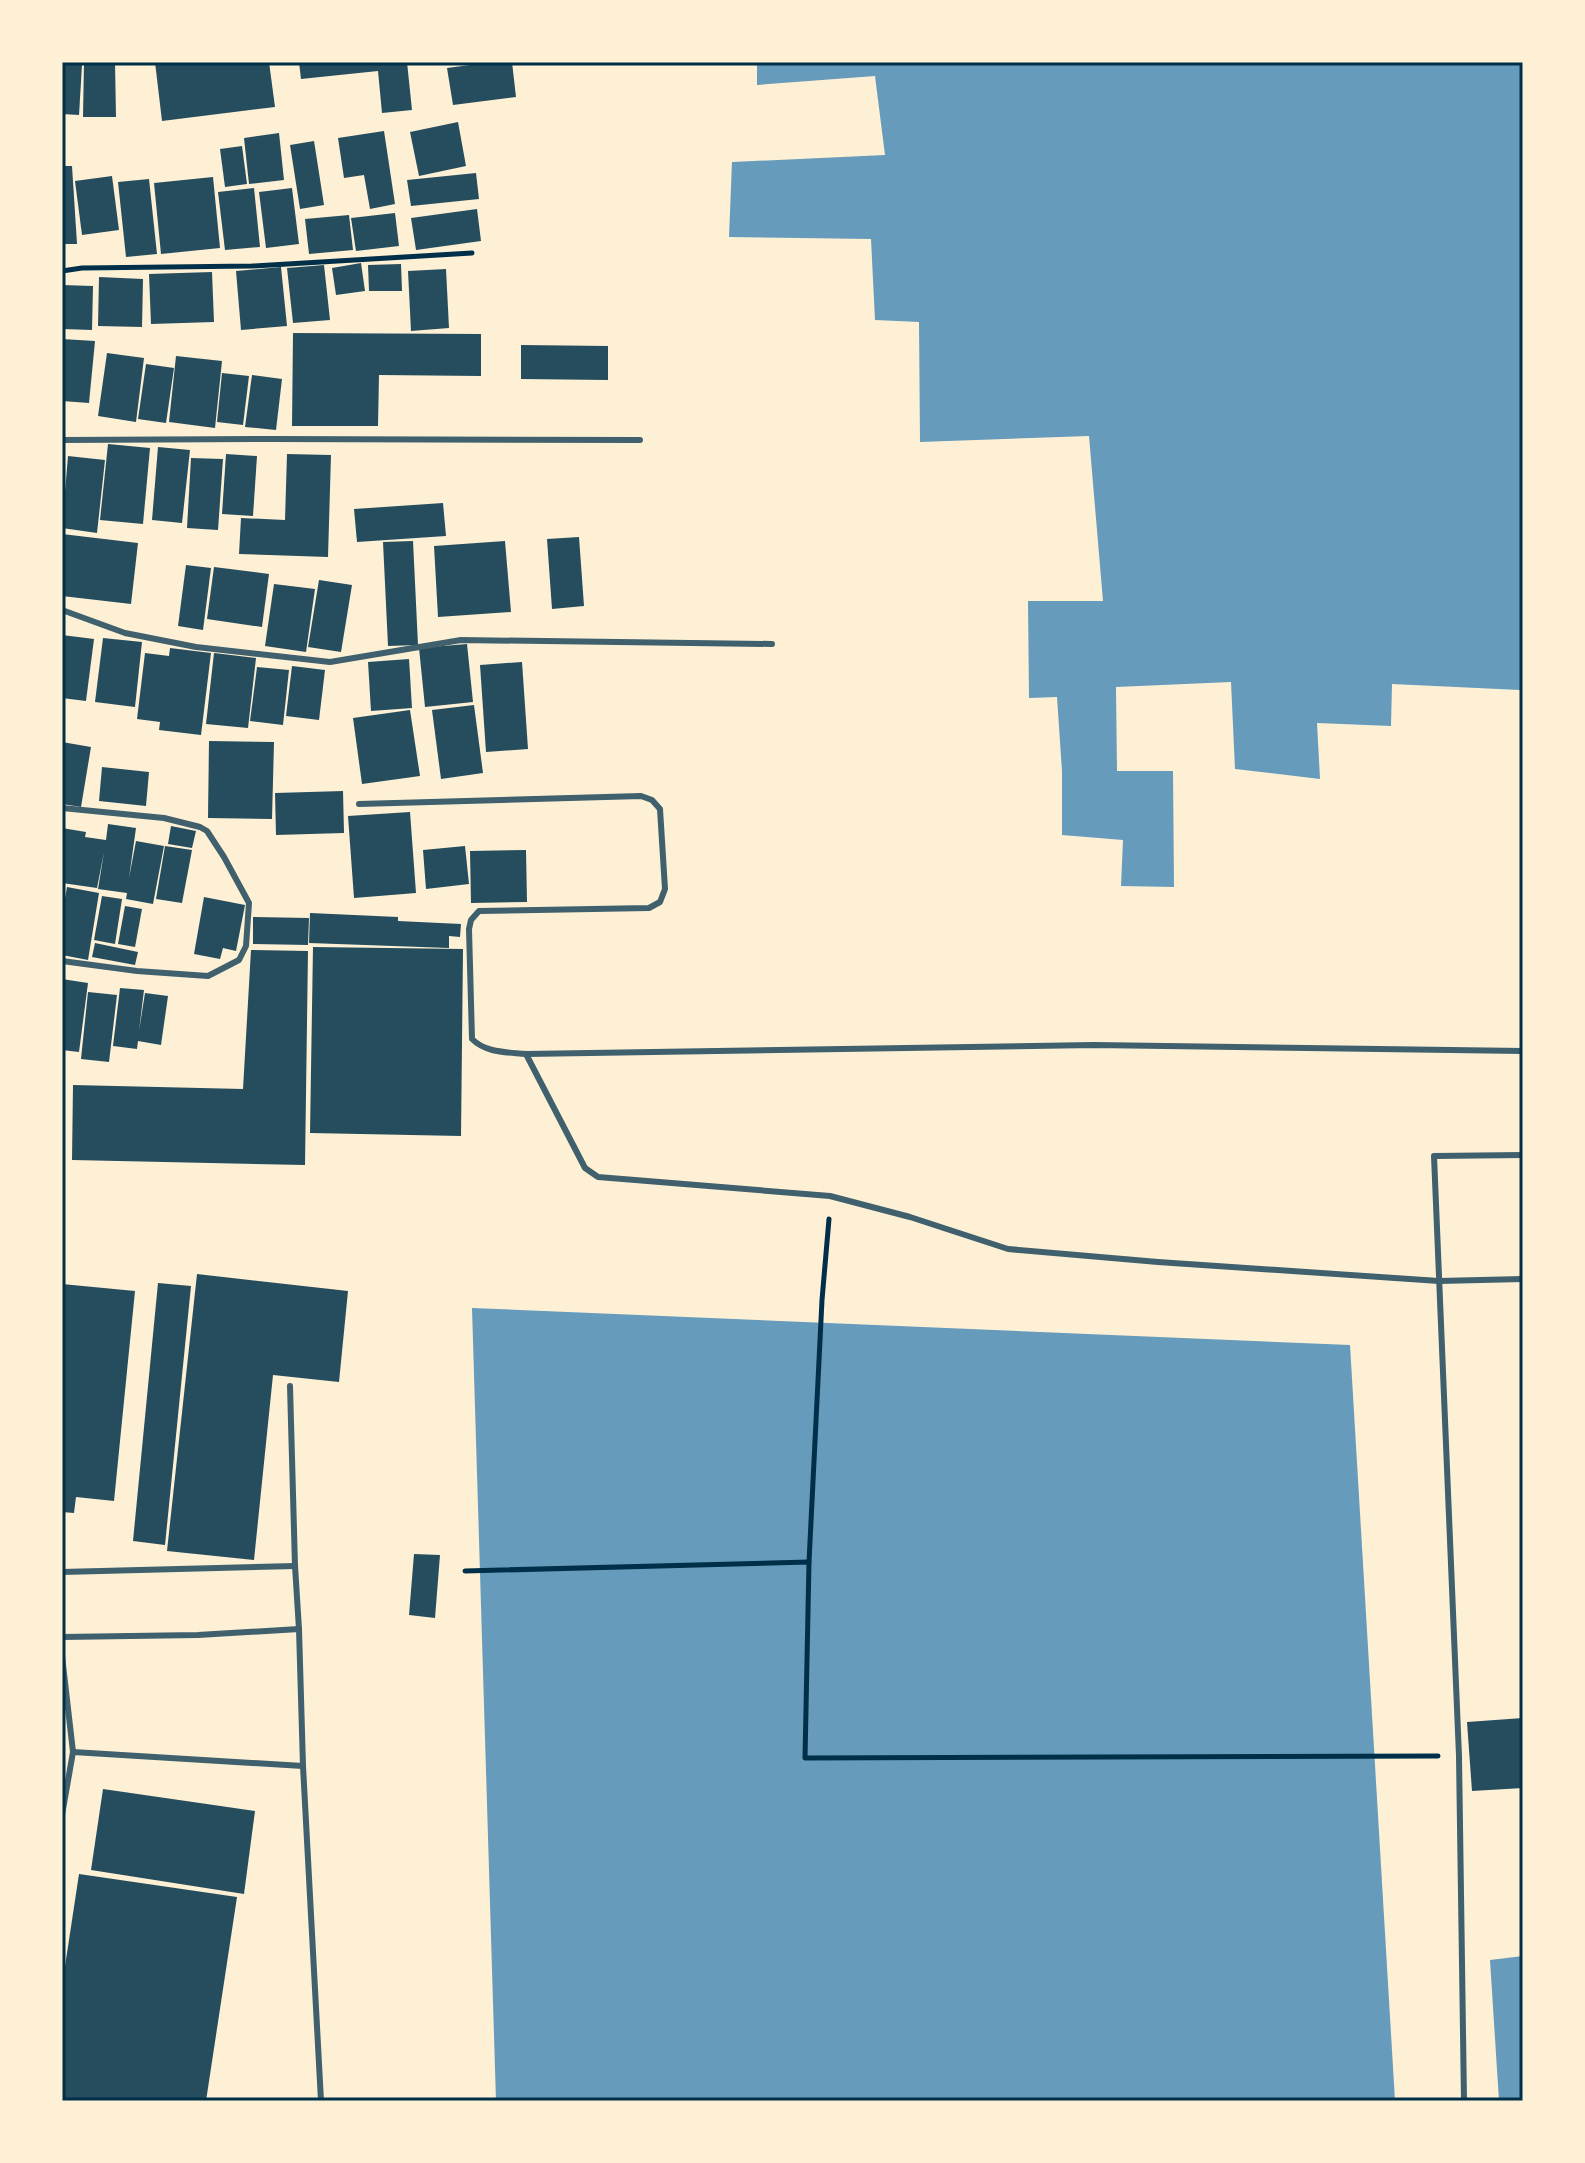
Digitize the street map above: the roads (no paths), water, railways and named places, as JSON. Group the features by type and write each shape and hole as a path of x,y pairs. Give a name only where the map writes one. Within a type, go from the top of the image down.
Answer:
{"lane":[{"path":"62,440 640,440"},
{"path":"62,610 139,636 196,647 330,662 461,640 772,644"},
{"path":"359,804 641,796 652,800 660,809 665,889 660,902 649,908 479,911 471,920 472,1039 480,1048 526,1054 1094,1045 1523,1051"},
{"path":"62,808 164,818 200,827 207,831 249,903 246,946 239,960 208,976 62,961"},
{"path":"526,1054 585,1168 598,1177 830,1196 910,1217 1008,1249 1439,1281 1523,1279"},
{"path":"1464,2101 1459,1756 1434,1156 1523,1155"},
{"path":"290,1386 303,1766 321,2101"},
{"path":"62,1572 295,1566"},
{"path":"62,1637 198,1635 299,1629"},
{"path":"62,1656 73,1752 62,1815"},
{"path":"73,1752 303,1766"}],"water":[{"path":"757,62 1523,62 1523,658 1520,690 1392,684 1391,726 1317,723 1320,779 1235,769 1231,682 1116,687 1117,771 1173,771 1174,887 1121,886 1123,840 1062,835 1057,697 1029,698 1028,601 1103,601 1089,436 920,442 919,322 875,320 871,239 729,237 732,162 885,155 875,76 757,85"},
{"path":"472,1308 1350,1345 1395,2101 496,2101"},
{"path":"1523,1956 1523,2101 1499,2101 1490,1960"}]}
